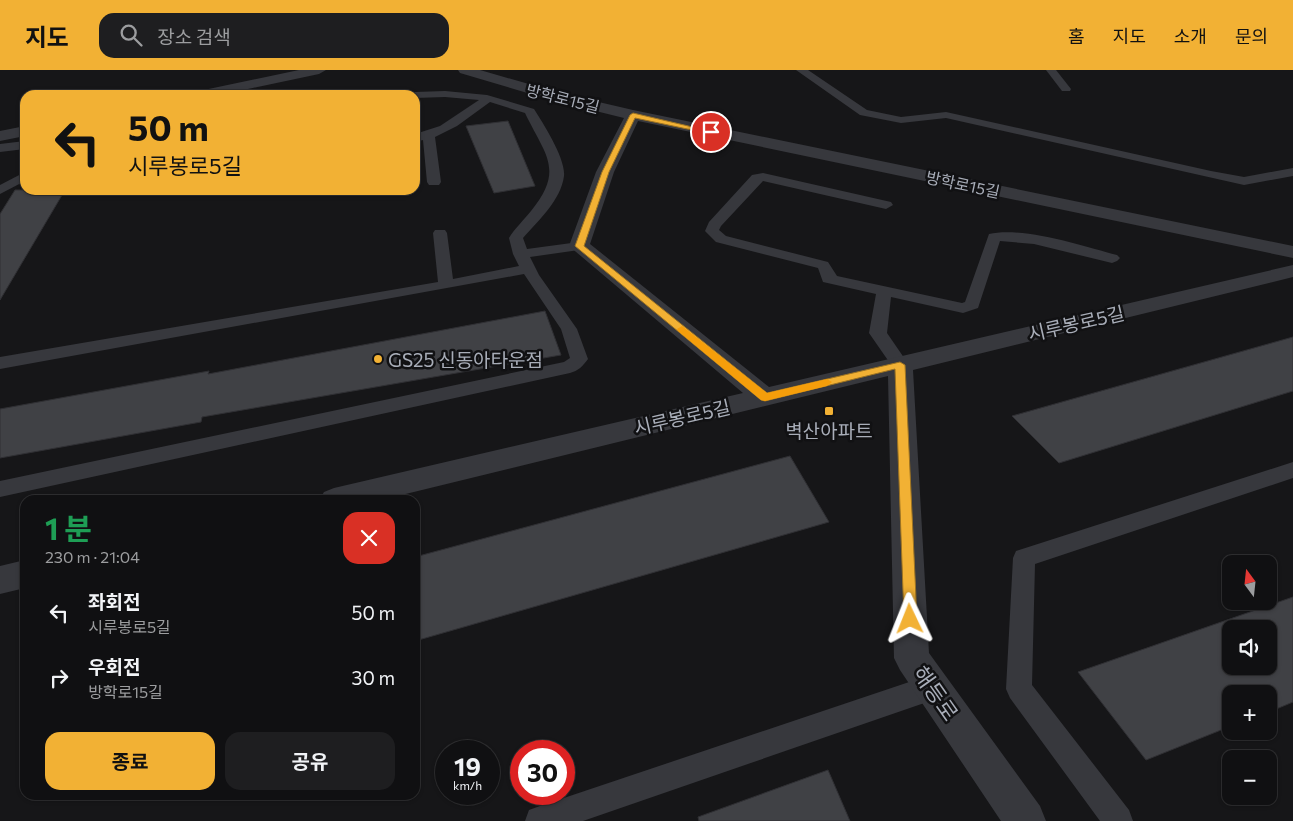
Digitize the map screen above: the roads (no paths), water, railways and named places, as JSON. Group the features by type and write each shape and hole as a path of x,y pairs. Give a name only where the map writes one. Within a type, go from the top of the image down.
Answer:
{"street":[{"path":"223,90 319,70"},
{"name":"방학로15길","path":"465,70 501,82 633,115 1293,252"},
{"path":"633,115 606,172 580,246 765,397"},
{"path":"0,126 20,127"},
{"path":"0,136 20,132"},
{"name":"시루봉로5길","path":"355,495 1293,271"},
{"name":"해등로","path":"900,365 912,658 1025,821"},
{"path":"0,580 20,575"}],"lane":[{"path":"801,70 864,113 902,120 946,115 1211,175 1244,180 1275,177 1293,172"},
{"path":"1051,70 1066,89"},
{"path":"420,138 429,137 441,131 501,82"},
{"path":"0,489 570,367 579,359 570,330 523,262 516,238 550,196 557,170 530,111 481,97 447,93 420,95"},
{"path":"429,137 434,182"},
{"path":"0,148 20,145"},
{"path":"886,205 763,177 757,178 714,225 712,231 721,239 823,265 829,273 829,279 946,306 963,308 972,305 994,237 1000,236 1027,240 1112,258"},
{"path":"0,190 20,179"},
{"path":"440,233 446,285"},
{"path":"0,363 446,285 580,246"},
{"path":"884,292 878,333 900,365"},
{"path":"1118,821 1019,689 1024,558 1293,470"},
{"path":"540,821 933,687"}],"place":[{"name":"GS25 신동아타운점","path":"378,359"},
{"name":"벽산아파트","path":"829,411"}]}
